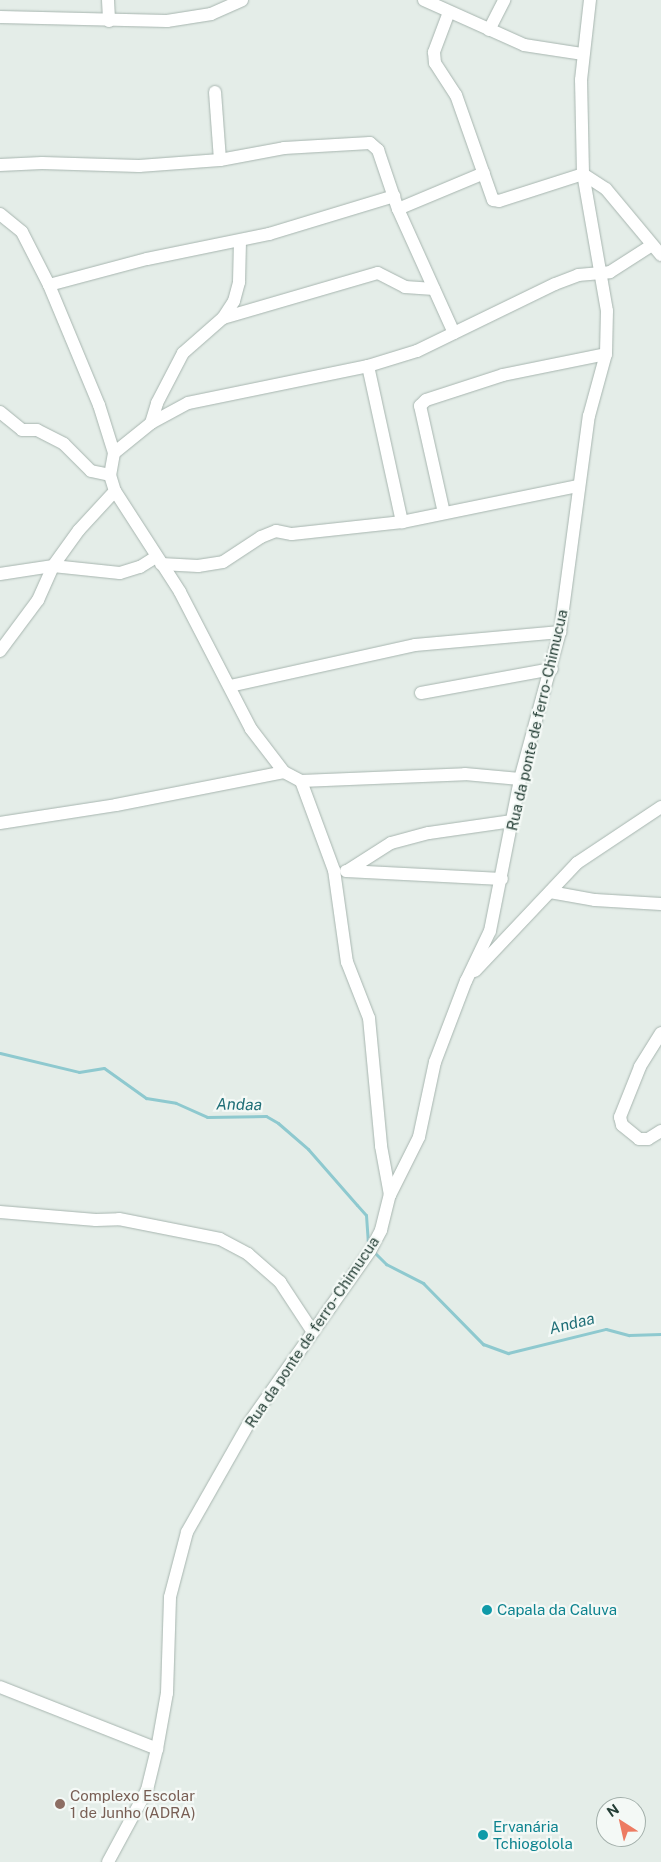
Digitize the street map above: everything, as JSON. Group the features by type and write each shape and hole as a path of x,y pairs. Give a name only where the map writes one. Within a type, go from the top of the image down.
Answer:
{"street":[{"path":"108,0 109,21"},
{"path":"0,17 167,21 201,17 242,0"},
{"path":"489,30 504,0"},
{"name":"Rua da ponte de ferro- Chimucua","path":"108,1862 147,1790 158,1749 167,1693 170,1597 187,1532 249,1423 370,1251 381,1230 390,1195 419,1137 435,1062 466,981 490,931 502,879 520,779 552,669 560,632 578,486 590,416 606,354 607,311 583,174 583,54 590,0"},
{"path":"431,1 449,12 524,45 583,54"},
{"path":"449,12 434,52 435,63 456,95 496,202 583,174 606,189 661,255"},
{"path":"215,92 220,160"},
{"path":"0,165 42,162 139,166 220,160 284,148 370,143 378,150 396,202 454,333"},
{"path":"49,286 147,259 240,241 396,202 484,174"},
{"path":"0,214 22,232 49,286 99,405 114,453 110,475 115,491 180,592 251,729 284,772 301,781 465,774 520,779"},
{"path":"152,424 157,404 183,353 223,318 234,301 240,282 240,241"},
{"path":"114,453 152,424 188,403 368,366 417,351 555,284 578,275 616,269 652,245"},
{"path":"223,318 378,273 404,287 434,289"},
{"path":"444,513 420,406 426,400 503,375 606,354"},
{"path":"368,366 402,522"},
{"path":"0,412 22,430 36,430 64,444 91,471 110,475"},
{"path":"0,574 53,566 120,573 159,561 198,566 223,562 261,537 276,531 292,534 402,522 578,486"},
{"path":"0,651 38,600 53,566 79,530 115,491"},
{"path":"230,686 415,645 560,632"},
{"path":"421,693 552,669"},
{"path":"0,823 116,805 284,772"},
{"path":"301,781 334,870 347,962 369,1018 381,1146 390,1195"},
{"path":"466,981 577,863 661,807"},
{"path":"347,871 391,843 429,833 512,821"},
{"path":"334,870 502,879"},
{"path":"550,892 595,900 661,904"},
{"path":"661,1033 640,1067 620,1117 622,1125 640,1139 648,1139 661,1131"},
{"path":"0,1212 119,1219 220,1240 248,1254 280,1282 313,1332"},
{"path":"0,1687 158,1749"}],"waterway":[{"name":"Andaa","path":"0,1053 79,1072 104,1068 146,1098 176,1103 207,1117 266,1116 278,1123 308,1149 366,1215 368,1242"},
{"name":"Andaa","path":"375,1253 386,1264 423,1283 483,1344 508,1353 606,1329 629,1335 661,1334"}],"place":[{"name":"Capala da Caluva","path":"487,1610"},
{"name":"Complexo Escolar 1 de Junho (ADRA)","path":"60,1804"},
{"name":"Ervanária Tchiogolola","path":"483,1835"}]}
